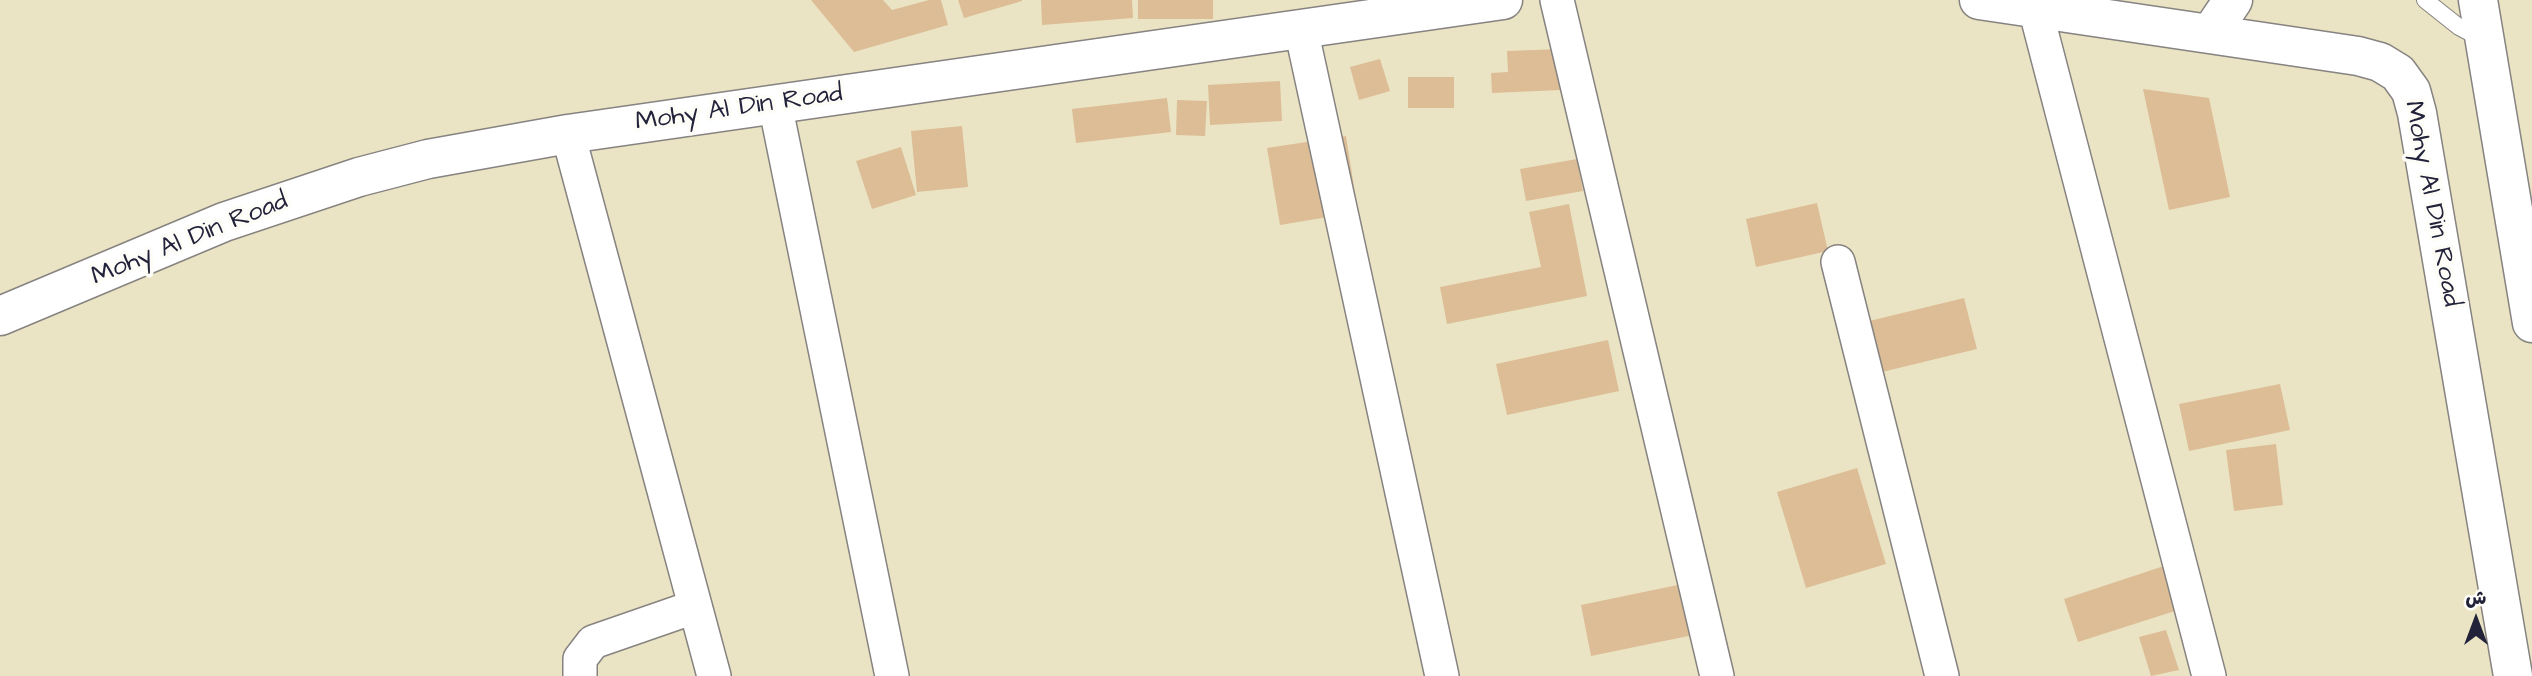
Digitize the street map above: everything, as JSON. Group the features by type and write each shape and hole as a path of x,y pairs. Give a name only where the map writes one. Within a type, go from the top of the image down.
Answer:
{"main road":[{"name":"Mohy Al Din Road","path":"0,316 225,222 303,194 428,159 568,134 1503,0"},
{"name":"Mohy Al Din Road","path":"1979,0 2380,62 2398,73 2412,91 2513,676"},
{"path":"2210,34 2232,0"},
{"path":"2478,0 2532,323"}],"street":[{"path":"1557,0 1717,676"},
{"path":"2035,9 2209,676"},
{"path":"1301,29 1442,676"},
{"path":"775,104 892,676"},
{"path":"568,134 714,676"},
{"path":"1838,262 1942,676"},
{"path":"580,676 580,659 593,642 694,607"}],"lane":[{"path":"2425,0 2459,27 2484,40"}],"building":[{"path":"811,0 883,0 892,10 929,0 941,0 948,25 854,52"},
{"path":"958,0 1022,0 1022,1 964,18"},
{"path":"1041,0 1132,0 1133,18 1042,25"},
{"path":"1138,0 1213,0 1213,19 1138,19"},
{"path":"1560,49 1561,90 1492,93 1491,73 1508,72 1507,51"},
{"path":"1380,59 1390,91 1359,100 1350,67"},
{"path":"1408,77 1454,77 1454,108 1408,108"},
{"path":"1280,81 1282,121 1210,125 1208,85"},
{"path":"2143,89 2209,98 2230,197 2169,210"},
{"path":"1167,98 1171,132 1076,143 1072,109"},
{"path":"1177,100 1207,101 1205,136 1176,135"},
{"path":"962,126 968,187 917,192 911,131"},
{"path":"1346,136 1358,212 1280,225 1267,148"},
{"path":"901,147 916,195 872,209 856,161"},
{"path":"1577,159 1583,191 1526,201 1520,169"},
{"path":"1817,203 1828,251 1756,267 1746,219"},
{"path":"1569,204 1587,296 1447,324 1440,287 1541,267 1529,212"},
{"path":"1964,298 1977,349 1874,374 1861,323"},
{"path":"1608,340 1619,391 1507,415 1496,364"},
{"path":"2280,384 2290,430 2189,451 2179,404"},
{"path":"2276,444 2283,505 2234,511 2226,450"},
{"path":"1857,468 1886,564 1806,588 1777,492"},
{"path":"2164,566 2178,610 2078,642 2064,599"},
{"path":"1692,582 1703,633 1591,656 1581,605"},
{"path":"2166,630 2179,670 2151,676 2139,637"}]}
